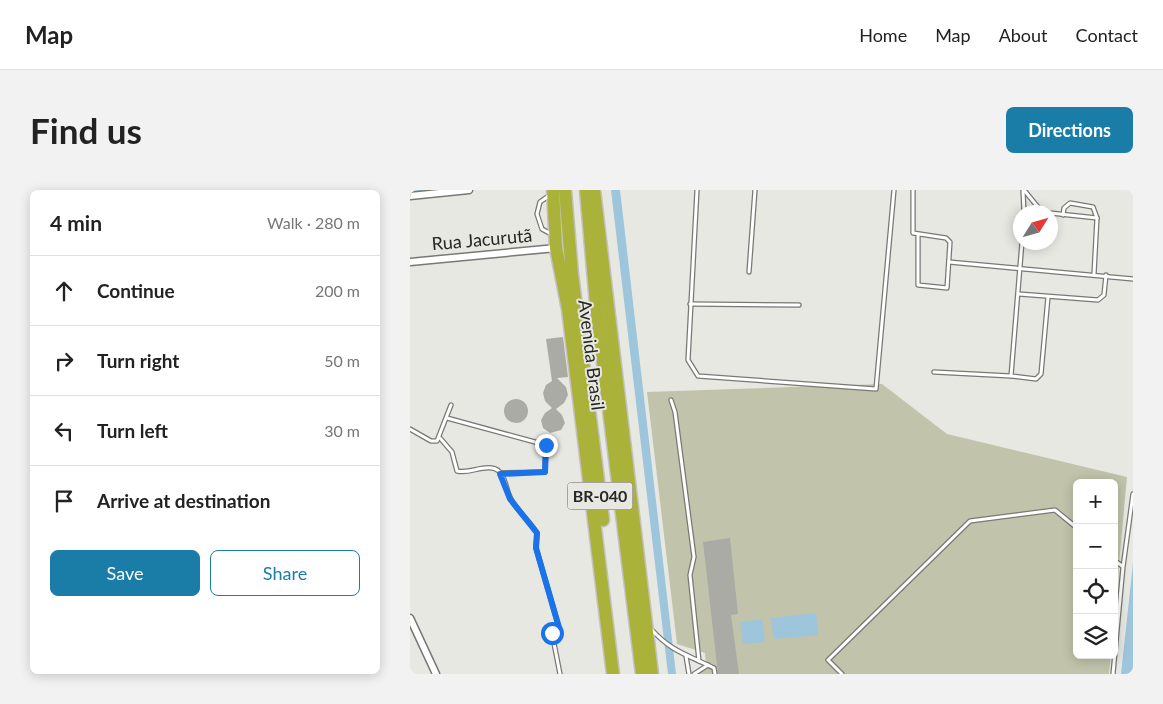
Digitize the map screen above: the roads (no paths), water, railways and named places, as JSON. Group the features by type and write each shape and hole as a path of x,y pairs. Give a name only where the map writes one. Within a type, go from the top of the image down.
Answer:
{"highway":[{"name":"Avenida Brasil","path":"586,190 597,314 612,421 642,674"},
{"name":"Avenida Brasil","path":"594,190 652,674"},
{"name":"Avenida Brasil","path":"557,191 555,242 568,309 613,674"},
{"name":"Avenida Brasil","path":"557,191 571,294 578,317 621,674"},
{"path":"607,304 612,421"}],"street":[{"path":"410,196 469,190"},
{"name":"Rua Jacurutã","path":"410,262 555,242"},
{"path":"410,618 436,674"}],"lane":[{"path":"697,190 688,360 698,376 876,389 894,190"},
{"path":"749,272 755,190"},
{"path":"913,190 912,230 918,235 949,239 947,288 918,286 918,235"},
{"path":"1024,190 1024,205"},
{"path":"1024,190 1038,205"},
{"path":"1063,215 1064,208 1070,203 1093,206 1097,218 1094,274"},
{"path":"1058,214 1097,218"},
{"path":"1011,376 1021,250"},
{"path":"949,262 1133,279"},
{"path":"1019,294 1098,300 1104,294 1106,275"},
{"path":"934,372 1036,379 1041,374 1048,297"},
{"path":"690,304 798,305"},
{"path":"671,400 675,412 694,557 690,575 699,661"},
{"path":"410,430 434,442 440,438 452,404"},
{"path":"447,418 546,445 545,472 500,474"},
{"path":"440,438 452,452 457,471 462,472 488,467 498,470 510,499 537,533 536,548 560,631 552,633 560,674"},
{"path":"1113,674 1123,567 1133,494"},
{"path":"842,674 828,660 970,521 1055,510 1073,525"},
{"path":"1118,563 1123,567"},
{"path":"646,624 662,642 676,651 714,668 715,674"},
{"path":"686,656 689,674"},
{"path":"694,674 708,665"}],"water":[{"path":"611,190 620,190 676,674 668,674"},
{"path":"1133,563 1133,674 1121,674"},
{"path":"816,613 818,635 774,639 771,618"},
{"path":"762,619 765,642 743,644 740,622"}],"waterway":[{"path":"410,191 426,190"}]}
